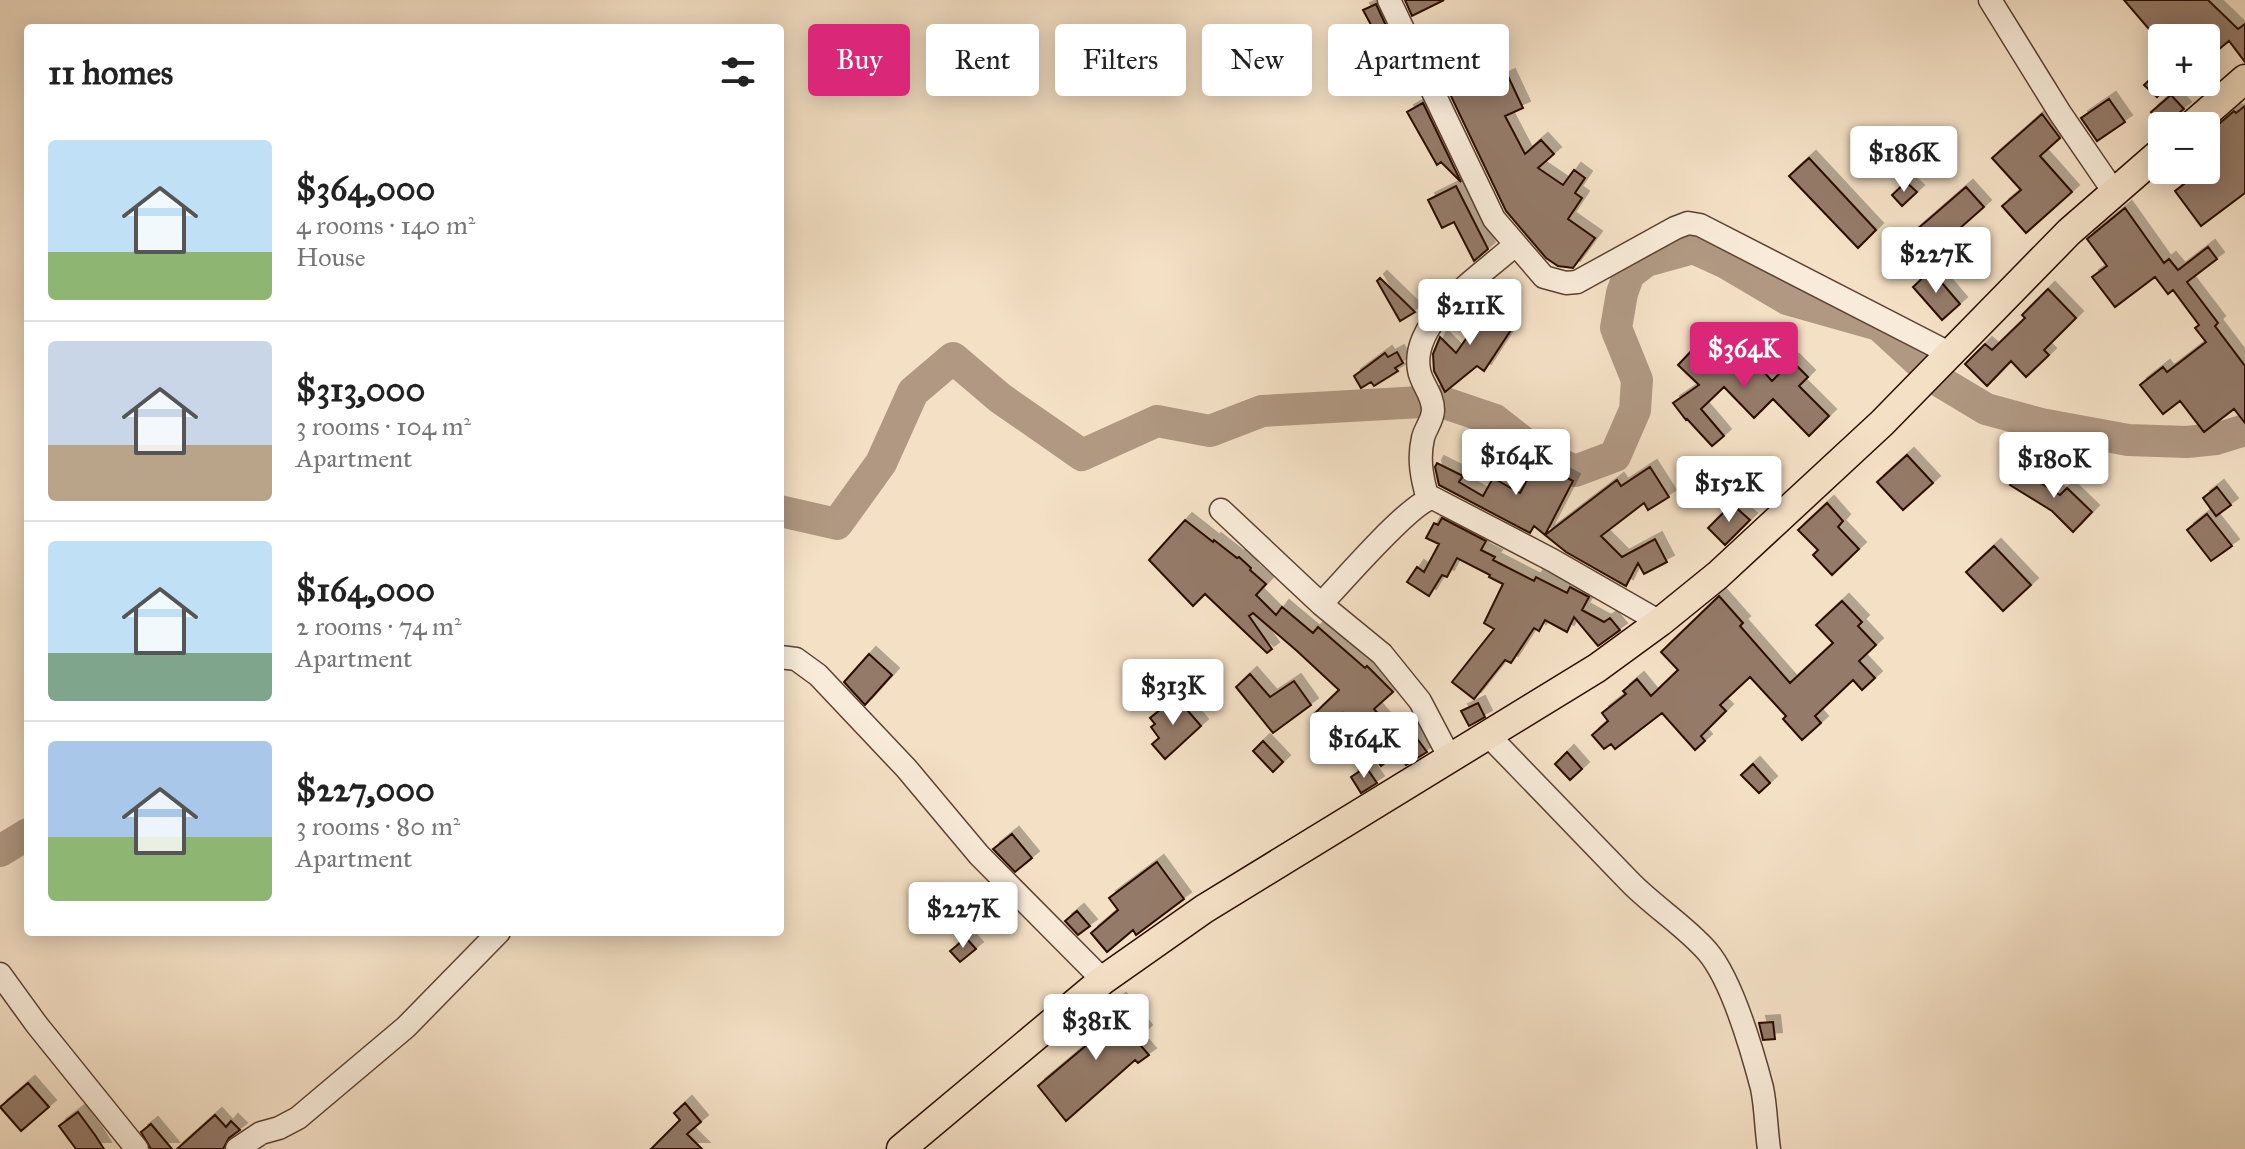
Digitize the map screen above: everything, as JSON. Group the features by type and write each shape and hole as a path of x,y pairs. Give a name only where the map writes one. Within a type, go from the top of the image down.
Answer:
{"main road":[{"path":"2207,112 2245,79"},
{"path":"901,1149 1103,980 1204,909 1597,668 1660,622 1718,575 1937,368 2069,232 2148,163"}],"street":[{"path":"1389,0 1494,219 1544,277 1566,283 1577,282 1675,228 1688,223 1700,225 1937,368"},
{"path":"1990,0 2060,113 2114,192"},
{"path":"1428,499 1421,457 1432,405 1419,370 1418,348 1422,338 1452,299 1515,245"},
{"path":"1321,604 1406,516 1428,499 1438,500 1552,560 1660,622"},
{"path":"1221,510 1321,604 1382,654 1420,701 1450,758"},
{"path":"784,658 796,659 818,675 906,768 979,855 1103,980"},
{"path":"1488,735 1629,881 1693,938 1718,965 1728,984 1762,1089 1769,1149"},
{"path":"237,1149 261,1133 286,1126 298,1118 406,1027 495,936"},
{"path":"0,974 137,1149"}],"building":[{"path":"1405,0 1444,0 1412,16"},
{"path":"2124,0 2208,0 2238,29 2245,24 2245,62 2229,41 2220,48 2220,24 2148,24 2148,28"},
{"path":"1376,4 1385,24 1371,24 1363,10"},
{"path":"1509,78 1523,108 1505,116 1525,154 1541,140 1554,154 1538,168 1563,185 1574,170 1585,178 1575,193 1582,198 1568,219 1595,238 1573,268 1558,266 1546,258 1506,211 1451,96 1509,96"},
{"path":"2170,96 2184,109 2180,112 2151,112"},
{"path":"2109,99 2125,122 2097,141 2081,118"},
{"path":"1423,103 1461,182 1441,162 1437,165 1407,112"},
{"path":"2245,106 2245,193 2201,226 2175,191 2184,184 2220,184 2220,123 2234,111 2236,113"},
{"path":"2042,114 2060,138 2040,156 2072,192 2026,233 2002,206 2021,190 1992,158"},
{"path":"1809,158 1876,230 1858,248 1789,176"},
{"path":"1906,182 1917,192 1902,206 1892,195"},
{"path":"1456,186 1488,249 1474,261 1454,222 1442,228 1428,200"},
{"path":"1966,187 1984,207 1925,259 1907,238"},
{"path":"2125,208 2164,263 2169,259 2178,270 2208,247 2217,259 2187,282 2245,366 2245,423 2234,409 2204,432 2180,401 2163,414 2140,385 2163,367 2167,372 2206,342 2195,328 2199,325 2173,290 2168,294 2155,277 2115,307 2092,277 2107,266 2087,239"},
{"path":"1931,270 1960,304 1942,320 1913,287"},
{"path":"1380,278 1415,312 1400,321 1377,281"},
{"path":"2048,289 2076,318 2044,350 2049,355 2026,377 2011,361 1987,386 1965,364 1985,344 1992,350 2025,318 2022,315"},
{"path":"1473,299 1483,306 1481,309 1511,330 1484,371 1477,366 1445,392 1434,371 1433,354 1440,337 1456,353 1475,326 1458,314"},
{"path":"1728,341 1751,365 1755,362 1772,381 1792,361 1808,377 1799,386 1829,416 1809,436 1773,399 1754,418 1724,387 1701,409 1724,436 1712,446 1673,403 1699,385 1678,365 1696,346 1710,359"},
{"path":"1397,352 1403,363 1395,368 1398,371 1374,386 1371,382 1361,388 1354,376 1385,353 1388,357"},
{"path":"1907,455 1933,483 1903,510 1877,482"},
{"path":"1537,462 1573,481 1545,535 1534,526 1530,533 1439,485 1435,467 1437,463 1463,476 1459,482 1483,496 1493,478 1520,493"},
{"path":"1650,467 1669,497 1648,510 1644,503 1601,536 1622,557 1655,539 1667,562 1644,574 1638,563 1626,586 1566,552 1545,535 1617,480 1621,486"},
{"path":"2020,470 2060,495 2067,488 2092,512 2073,532 2052,511 2010,485"},
{"path":"2217,487 2231,505 2216,516 2203,498"},
{"path":"1827,503 1843,521 1838,527 1859,549 1832,575 1813,555 1818,550 1798,530"},
{"path":"1732,504 1750,520 1725,545 1708,528"},
{"path":"2207,514 2232,546 2211,561 2187,530"},
{"path":"1442,518 1486,541 1481,550 1495,557 1493,560 1534,581 1536,577 1567,593 1570,587 1589,597 1582,610 1604,622 1610,618 1620,630 1598,646 1574,617 1567,632 1545,620 1539,631 1534,628 1511,663 1505,660 1474,699 1452,682 1494,629 1484,623 1503,584 1457,558 1447,577 1442,575 1429,596 1407,582 1417,567 1424,572 1439,544 1426,538 1434,523 1438,525"},
{"path":"1185,520 1251,568 1266,584 1256,595 1276,615 1282,607 1313,633 1318,627 1365,668 1367,666 1393,692 1374,709 1397,736 1409,728 1427,752 1406,765 1397,753 1381,766 1373,755 1376,752 1343,713 1327,727 1315,713 1339,690 1253,613 1249,616 1272,649 1267,653 1205,594 1193,606 1149,560"},
{"path":"1994,546 2031,585 2003,611 1966,572"},
{"path":"1719,596 1743,623 1740,626 1790,683 1833,643 1816,625 1842,601 1862,622 1858,626 1876,645 1859,661 1875,678 1862,690 1853,680 1815,716 1821,723 1802,740 1783,719 1786,716 1750,677 1720,705 1726,711 1701,736 1705,741 1695,750 1662,713 1615,749 1611,744 1604,749 1592,735 1608,721 1602,713 1626,694 1623,691 1637,679 1651,696 1678,670 1661,652"},
{"path":"869,654 892,675 865,705 844,682"},
{"path":"1250,674 1270,697 1294,681 1311,705 1273,733 1236,687"},
{"path":"1176,697 1201,726 1165,759 1152,744 1159,738 1151,727 1155,724 1150,718"},
{"path":"1478,703 1485,717 1469,726 1461,711"},
{"path":"1263,741 1283,762 1273,772 1253,751"},
{"path":"1567,752 1582,769 1570,780 1555,764"},
{"path":"1753,764 1770,783 1759,793 1741,775"},
{"path":"1366,767 1377,783 1361,793 1351,777"},
{"path":"1012,834 1032,858 1015,872 993,849"},
{"path":"1157,862 1184,899 1136,935 1133,930 1107,952 1091,933 1118,910 1109,898"},
{"path":"980,907 990,918 971,933 962,922"},
{"path":"1077,911 1090,926 1078,935 1065,921"},
{"path":"966,938 976,949 960,962 950,951"},
{"path":"1119,1000 1145,1032 1136,1040 1149,1055 1138,1063 1135,1060 1066,1121 1038,1086 1101,1033 1091,1022"},
{"path":"1773,1022 1775,1039 1763,1040 1759,1023"},
{"path":"28,1083 49,1107 21,1131 0,1107"},
{"path":"685,1103 701,1122 687,1134 702,1149 651,1149 680,1120 674,1113"},
{"path":"78,1112 104,1149 76,1149 59,1126"},
{"path":"215,1115 226,1127 231,1121 240,1130 229,1138 223,1149 177,1149"},
{"path":"151,1124 172,1149 151,1149 141,1132"}],"waterway":[{"path":"784,512 837,524 881,463 913,392 953,358 1000,398 1082,455 1157,421 1210,431 1262,411 1439,401 1495,420 1537,453 1575,471 1615,456 1635,410 1637,380 1616,328 1629,274 1646,261 1693,248 1726,263 1787,299 1879,325 1941,382 1986,409 2041,424 2128,440 2187,442 2216,439 2245,430"},
{"path":"0,851 24,836"}]}
